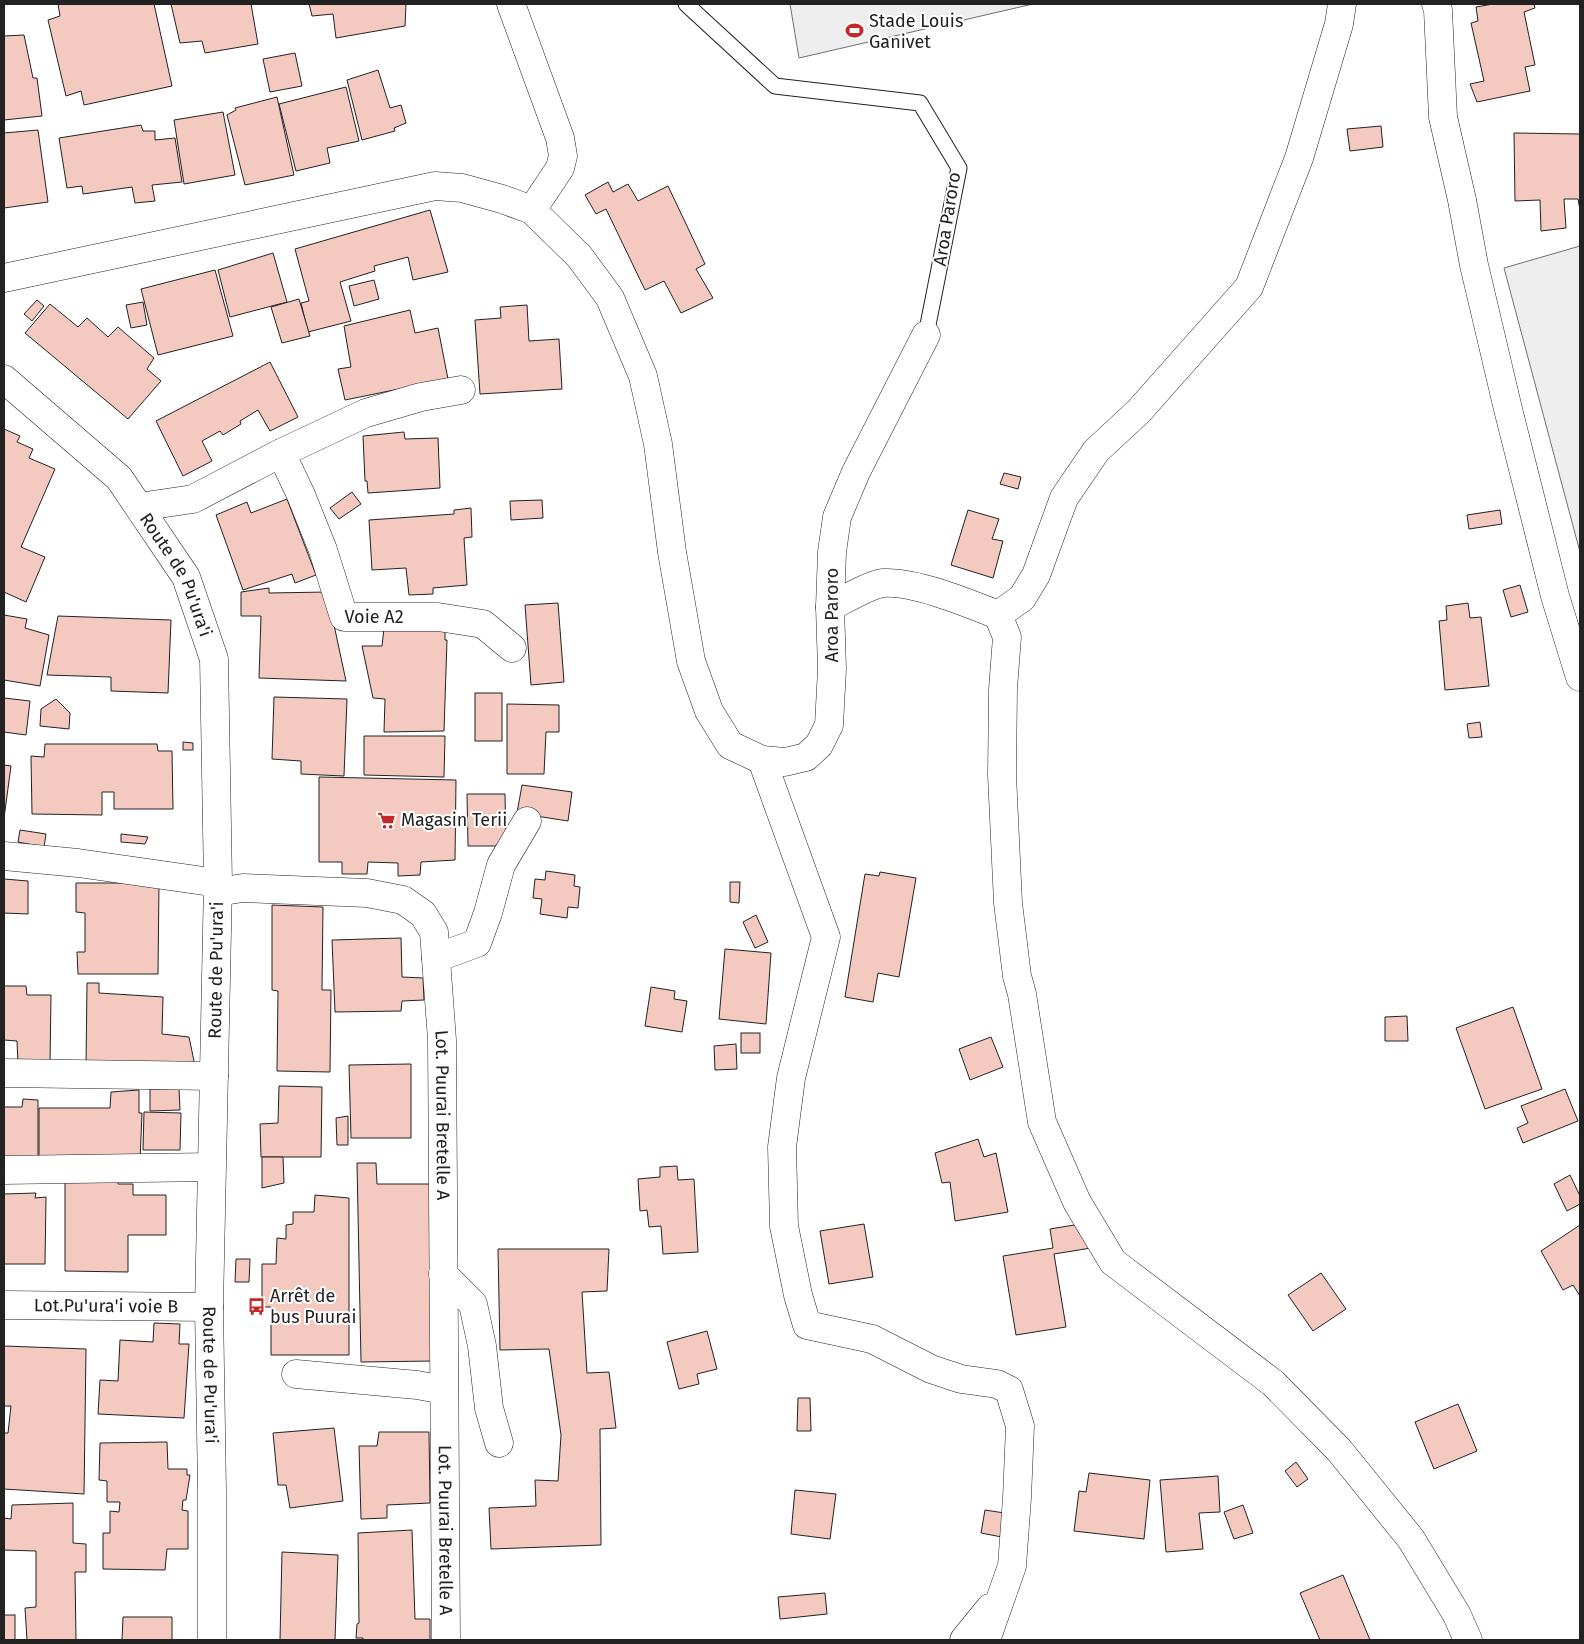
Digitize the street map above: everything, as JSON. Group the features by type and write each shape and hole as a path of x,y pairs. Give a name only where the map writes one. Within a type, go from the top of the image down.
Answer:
{"street":[{"path":"4,278 435,186 462,188 502,198 532,210 560,168 563,156 560,138 512,4"},
{"path":"998,615 1022,598 1036,575 1064,498 1096,452 1139,410 1249,287 1299,158 1339,24 1342,4"},
{"path":"1436,4 1438,10 1443,117 1462,200 1474,265 1555,596 1580,677"},
{"name":"Aroa Paroro","path":"532,210 579,256 610,298 643,376 658,444 672,552 690,661 709,711 730,745 762,760 785,762 806,757 819,744 829,725 832,669 830,608 832,552 837,517 861,463 926,335"},
{"name":"Route de Pu'ura'i","path":"4,379 119,478 186,577 214,659 217,887 209,1307 212,1640"},
{"path":"139,507 193,499 281,453 366,413 421,397 461,390"},
{"name":"Voie A2","path":"281,453 301,495 323,550 344,617 438,617 483,624 512,648"},
{"path":"830,608 882,583 915,586 966,602 998,615 1006,637 1002,775 1008,903 1017,976 1022,994 1042,1122 1077,1202 1113,1262 1273,1383 1339,1450 1411,1539 1457,1615 1468,1640"},
{"path":"762,760 826,937 790,1078 782,1147 784,1226 798,1295 807,1325 872,1339 931,1369 961,1379 997,1384 1009,1390 1020,1426 1012,1566 986,1640"},
{"path":"436,958 477,943 488,913 501,864 526,821"},
{"name":"Lot. Puurai Bretelle A","path":"4,856 78,863 217,887 367,893 403,900 423,914 434,932 442,1040 446,1640"},
{"path":"4,1073 214,1076"},
{"path":"4,1170 212,1167"},
{"path":"443,1274 473,1304 482,1346 489,1408 499,1443"},
{"name":"Lot.Pu'ura'i voie B","path":"4,1305 209,1307"},
{"path":"296,1374 417,1385 444,1390"},
{"path":"964,1640 990,1609 1012,1566"}],"lane":[{"name":"Aroa Paroro","path":"686,4 775,86 920,103 959,168 926,335"}],"shaded area":[{"name":"Stade Louis Ganivet","path":"790,4 1033,4 799,58"},
{"path":"1580,246 1580,552 1504,268"}],"building":[{"path":"58,4 154,4 172,86 84,105 81,91 66,96 48,20 60,16"},
{"path":"171,4 251,4 258,44 205,53 202,41 180,43"},
{"path":"309,4 406,4 405,26 336,38 333,14 312,16"},
{"path":"1493,4 1534,4 1535,8 1524,12 1535,65 1525,67 1530,91 1477,102 1470,84 1484,81 1471,23 1478,21 1476,7"},
{"path":"24,35 33,78 37,78 42,116 4,120 4,36"},
{"path":"295,53 302,86 270,92 263,59"},
{"path":"378,70 390,108 401,105 406,123 394,128 395,131 362,140 347,80"},
{"path":"346,87 359,141 327,148 330,163 296,171 279,104"},
{"path":"277,97 294,175 245,185 227,115 236,110 235,108"},
{"path":"223,112 235,175 184,184 174,120"},
{"path":"141,125 143,131 155,131 155,140 175,138 182,182 152,185 155,201 135,203 132,187 83,194 82,186 67,188 59,138"},
{"path":"1381,126 1383,147 1350,151 1347,129"},
{"path":"38,130 48,202 4,208 4,133"},
{"path":"1514,133 1580,134 1580,210 1578,199 1564,199 1566,228 1541,231 1540,200 1515,201"},
{"path":"608,182 613,192 628,184 638,201 668,186 705,264 696,269 713,298 681,313 664,281 645,290 606,209 596,214 585,195"},
{"path":"430,210 448,272 413,280 408,257 374,266 375,271 340,282 351,321 308,332 301,303 309,301 295,249"},
{"path":"273,253 287,302 230,317 218,270"},
{"path":"215,270 233,336 158,355 141,289"},
{"path":"374,280 379,299 354,306 349,286"},
{"path":"299,299 310,336 282,343 271,307"},
{"path":"37,300 44,306 32,321 24,314"},
{"path":"143,302 147,325 131,328 126,305"},
{"path":"50,304 78,327 87,318 108,337 118,327 154,358 147,369 161,381 128,419 25,333"},
{"path":"527,305 529,341 559,339 562,389 480,394 475,320 501,318 500,307"},
{"path":"410,310 415,333 438,328 448,379 345,400 338,369 351,367 344,326"},
{"path":"270,362 298,417 270,431 258,410 240,421 241,424 223,435 220,431 202,441 212,461 183,476 156,421"},
{"path":"4,429 20,436 17,442 33,449 29,458 55,469 21,547 45,557 26,602 4,592"},
{"path":"404,432 405,439 438,438 440,488 368,493 367,481 365,481 363,436"},
{"path":"1004,473 1021,477 1018,489 1000,484"},
{"path":"352,492 361,504 339,519 330,508"},
{"path":"287,499 316,575 295,583 292,574 243,590 216,515 247,502 251,513"},
{"path":"542,500 543,518 511,520 510,501"},
{"path":"471,508 472,537 464,538 467,585 433,588 433,594 409,595 406,568 372,570 369,520 454,514 454,510"},
{"path":"968,510 999,519 992,539 1003,541 993,578 951,565"},
{"path":"1500,510 1502,524 1469,529 1467,515"},
{"path":"1520,585 1528,612 1511,617 1503,590"},
{"path":"269,588 269,593 327,592 346,681 259,678 261,616 241,616 241,592"},
{"path":"558,603 564,682 531,685 525,605"},
{"path":"1468,603 1470,618 1481,617 1489,686 1445,690 1439,621 1447,620 1446,606"},
{"path":"4,615 27,619 25,628 49,635 40,686 4,680"},
{"path":"58,616 171,620 168,693 111,691 111,677 47,675"},
{"path":"384,628 445,628 445,640 447,640 444,731 384,732 385,699 373,698 362,646 382,646"},
{"path":"475,693 502,693 502,741 475,741"},
{"path":"274,697 347,699 344,776 301,774 301,761 272,759"},
{"path":"4,698 30,701 26,735 4,732"},
{"path":"56,699 70,713 69,729 40,726 41,709"},
{"path":"507,704 559,705 559,732 546,732 544,774 507,774"},
{"path":"1480,722 1482,737 1469,738 1467,724"},
{"path":"364,736 445,736 444,777 364,775"},
{"path":"183,742 193,743 193,750 183,750"},
{"path":"45,744 157,744 158,751 172,751 173,809 114,809 114,792 102,792 102,815 32,814 31,756 44,757"},
{"path":"4,765 11,766 4,818"},
{"name":"Magasin Terii","path":"319,777 456,780 455,860 421,862 420,875 398,876 398,863 368,862 367,874 342,874 342,862 319,862"},
{"path":"522,785 572,792 568,821 517,813"},
{"path":"467,794 505,794 506,846 468,846"},
{"path":"20,830 46,834 44,847 18,842"},
{"path":"121,834 148,837 145,844 121,842"},
{"path":"546,871 575,875 574,886 580,887 578,908 568,907 567,918 540,914 542,899 533,898 535,879 545,880"},
{"path":"880,872 916,878 899,977 878,973 873,1002 845,997 865,874 879,876"},
{"path":"4,879 28,881 28,914 4,913"},
{"path":"730,882 740,882 739,903 730,902"},
{"path":"76,883 159,883 158,974 78,974 77,952 85,952 85,913 76,912"},
{"path":"272,905 323,907 322,990 331,990 330,1072 277,1071 278,991 272,990"},
{"path":"756,915 768,942 755,948 743,922"},
{"path":"401,938 402,977 423,978 424,1000 402,1001 401,1011 335,1012 332,940"},
{"path":"725,949 771,953 766,1024 719,1019"},
{"path":"87,983 99,983 99,993 163,997 162,1034 189,1037 194,1061 188,1065 86,1068"},
{"path":"4,986 26,986 27,995 51,995 50,1064 18,1064 17,1041 4,1040"},
{"path":"651,987 675,991 674,999 687,1001 682,1032 645,1026"},
{"path":"1513,1007 1542,1089 1485,1109 1456,1028"},
{"path":"1407,1016 1408,1041 1385,1041 1385,1017"},
{"path":"741,1033 760,1033 760,1053 741,1053"},
{"path":"991,1037 1003,1067 970,1080 959,1049"},
{"path":"736,1044 737,1069 715,1070 714,1046"},
{"path":"411,1064 411,1138 351,1138 349,1065"},
{"path":"279,1086 322,1087 321,1157 261,1157 260,1124 278,1123"},
{"path":"150,1089 179,1089 180,1110 150,1111"},
{"path":"1565,1089 1578,1121 1523,1143 1517,1128 1528,1123 1521,1106"},
{"path":"139,1090 139,1113 142,1113 140,1161 39,1156 39,1108 110,1108 111,1092"},
{"path":"23,1099 38,1100 38,1158 4,1158 4,1107 22,1107"},
{"path":"144,1112 181,1113 180,1150 143,1150"},
{"path":"348,1116 348,1145 337,1145 336,1118"},
{"path":"978,1139 984,1157 996,1153 1008,1212 955,1221 950,1182 942,1183 935,1153"},
{"path":"262,1157 283,1157 284,1183 262,1188"},
{"path":"357,1163 376,1163 377,1184 432,1184 434,1361 361,1362"},
{"path":"677,1166 678,1180 694,1179 698,1252 663,1254 661,1226 649,1227 647,1210 640,1211 638,1179 660,1177 660,1167"},
{"path":"1570,1175 1580,1196 1580,1204 1567,1211 1554,1184"},
{"path":"65,1179 118,1179 118,1184 133,1184 133,1195 166,1195 166,1235 128,1235 128,1272 65,1271"},
{"path":"36,1193 35,1198 46,1197 45,1264 4,1264 4,1194"},
{"path":"315,1195 349,1198 349,1355 271,1355 271,1307 262,1307 262,1264 276,1264 277,1238 286,1239 286,1225 293,1224 293,1212 314,1212"},
{"path":"864,1224 873,1277 829,1284 820,1231"},
{"path":"1080,1224 1091,1248 1054,1254 1066,1327 1016,1335 1003,1256 1053,1248 1050,1229"},
{"path":"1580,1225 1580,1296 1573,1285 1563,1290 1541,1251"},
{"path":"498,1249 609,1249 607,1291 582,1292 587,1373 609,1372 616,1428 600,1429 601,1545 491,1549 489,1508 536,1506 535,1480 558,1481 561,1435 549,1349 500,1350"},
{"path":"236,1259 250,1259 249,1282 235,1282"},
{"path":"1321,1273 1346,1309 1313,1331 1288,1295"},
{"path":"154,1323 180,1324 179,1344 189,1344 184,1418 98,1414 100,1380 118,1381 120,1340 153,1342"},
{"path":"707,1331 717,1369 697,1374 699,1384 679,1389 667,1342"},
{"path":"4,1346 86,1349 84,1494 4,1489 4,1433 8,1433 11,1406 4,1406"},
{"path":"798,1398 810,1398 811,1431 797,1431"},
{"path":"1458,1404 1477,1451 1434,1469 1415,1422"},
{"path":"334,1428 343,1501 290,1508 286,1485 278,1485 273,1433"},
{"path":"379,1432 429,1432 430,1503 387,1505 387,1518 361,1519 359,1446 377,1446"},
{"path":"167,1442 168,1469 187,1469 187,1475 190,1475 186,1500 183,1500 182,1510 188,1511 188,1549 167,1549 165,1570 103,1569 103,1533 110,1533 110,1511 119,1512 120,1502 107,1502 107,1481 99,1480 100,1443"},
{"path":"1296,1462 1308,1479 1297,1487 1285,1471"},
{"path":"1089,1473 1150,1480 1144,1539 1074,1531 1079,1491 1086,1492"},
{"path":"1218,1476 1220,1512 1199,1513 1203,1549 1166,1552 1160,1480"},
{"path":"795,1490 836,1494 830,1539 791,1534"},
{"path":"73,1503 73,1543 86,1544 86,1572 75,1572 76,1640 27,1640 25,1608 36,1607 36,1551 4,1550 4,1518 11,1519 12,1505"},
{"path":"1243,1505 1253,1533 1234,1539 1224,1512"},
{"path":"985,1510 1011,1514 1007,1538 981,1533"},
{"path":"412,1530 415,1619 430,1619 430,1640 363,1640 363,1638 356,1638 357,1624 359,1623 358,1533"},
{"path":"282,1552 338,1555 335,1640 280,1640"},
{"path":"1343,1575 1370,1640 1320,1640 1300,1593"},
{"path":"825,1593 827,1614 780,1619 778,1597"},
{"path":"4,1615 15,1615 15,1640 4,1640"},
{"path":"123,1617 172,1617 172,1640 122,1640"}],"place":[{"name":"Stade Louis Ganivet","path":"855,31"},
{"name":"Magasin Terii","path":"387,820"},
{"name":"Arrêt de bus Puurai","path":"256,1306"}]}
